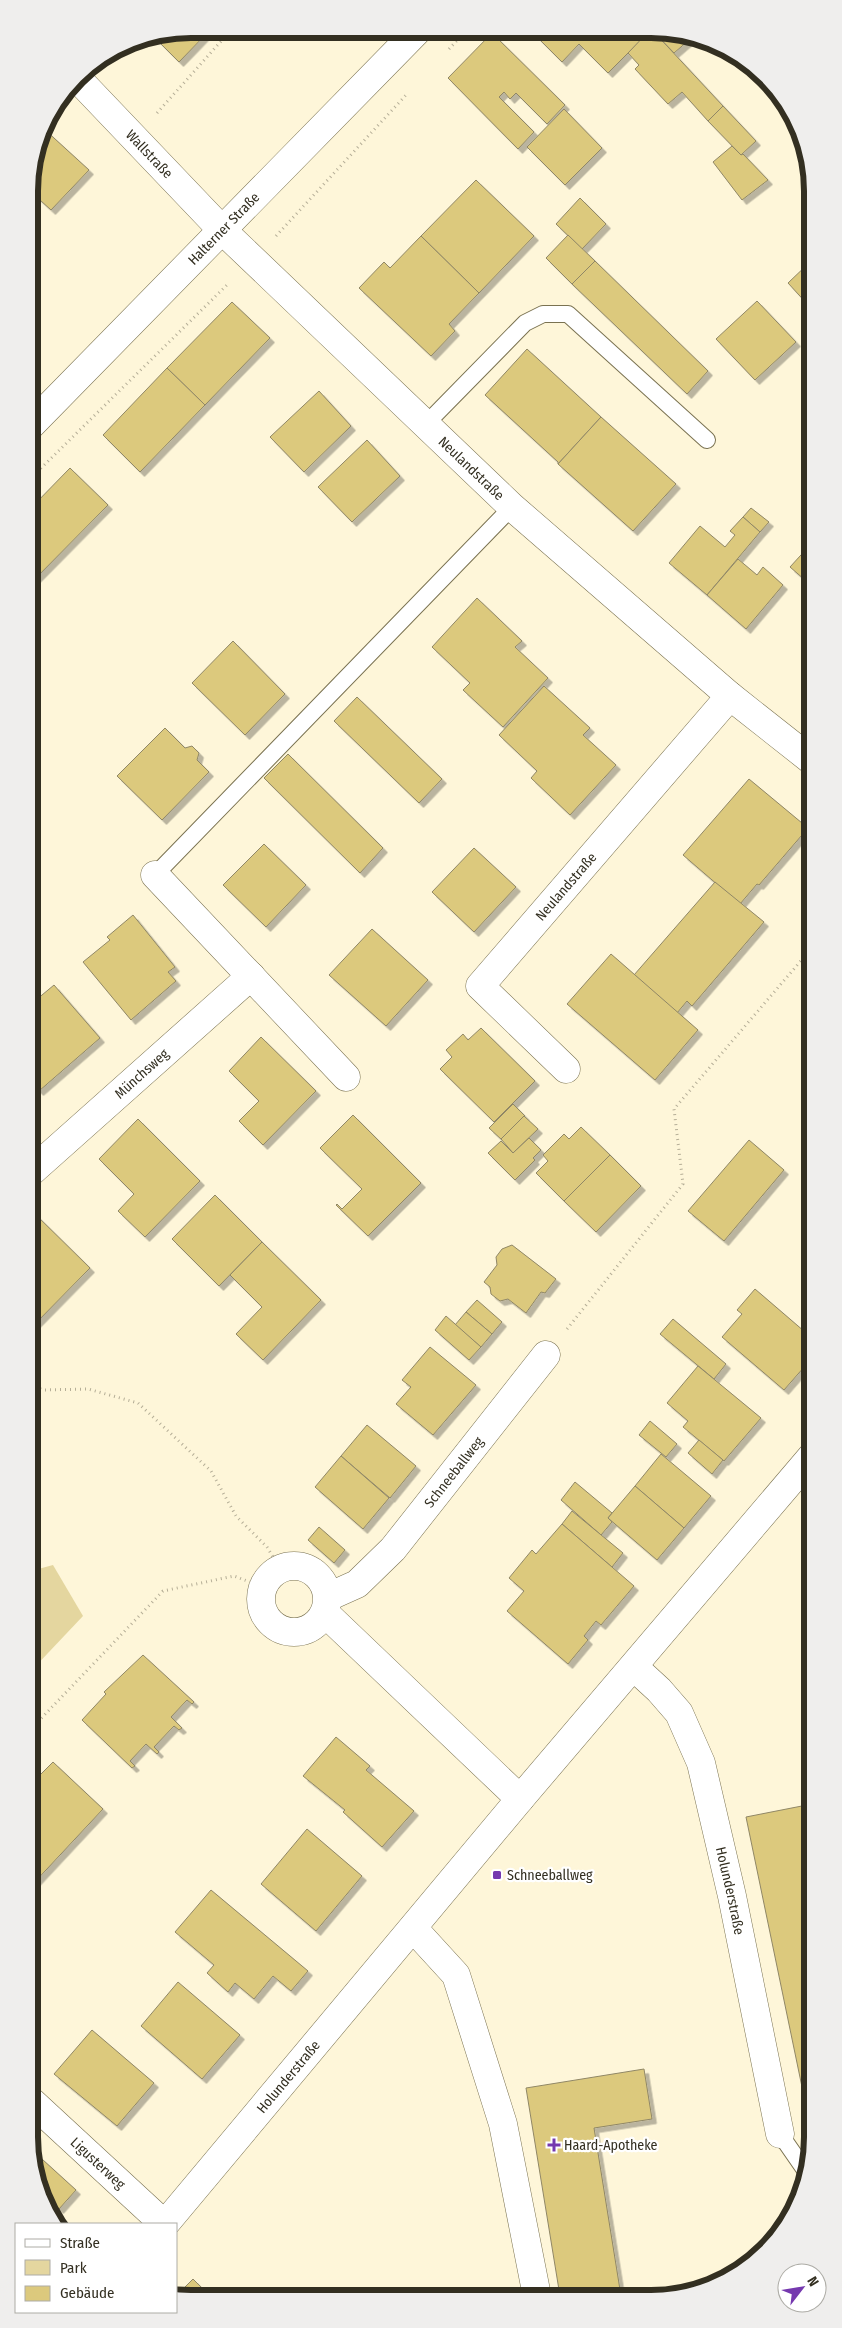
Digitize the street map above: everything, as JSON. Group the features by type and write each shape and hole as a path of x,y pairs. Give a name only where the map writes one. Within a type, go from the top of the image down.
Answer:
{"street":[{"name":"Halterner Straße","path":"38,419 410,38"},
{"name":"Wallstraße","path":"82,83 222,230"},
{"name":"Neulandstraße","path":"222,230 512,507 730,696 804,754"},
{"name":"Neulandstraße","path":"566,1069 480,986 730,696"},
{"path":"156,875 346,1077"},
{"name":"Münchsweg","path":"38,1165 251,976"},
{"name":"Schneeballweg","path":"271,1577 261,1601 265,1616 274,1627 288,1632 303,1632 316,1624 326,1605 357,1584 393,1549 546,1355"},
{"name":"Holunderstraße","path":"166,2223 520,1799 804,1465"},
{"path":"271,1577 296,1565 311,1570 323,1582 326,1605 520,1799"},
{"name":"Holunderstraße","path":"634,1667 659,1690 678,1713 701,1763 732,1896 780,2134"},
{"path":"413,1928 456,1975 503,2124 537,2290"},
{"name":"Ligusterweg","path":"38,2108 164,2223"}],"lane":[{"path":"425,425 525,323 543,314 568,314 707,440"},
{"path":"156,875 512,507"},
{"path":"780,2134 802,2164"}],"path":[{"path":"135,138 224,38"},
{"path":"546,1355 683,1184 674,1109 804,957"},
{"path":"38,1388 43,1390 88,1389 138,1403 210,1471 236,1516 267,1548 271,1577 234,1576 162,1590 38,1722"}],"green space":[{"path":"53,1565 83,1616 38,1664 38,1569"}],"building":[{"path":"202,38 179,62 158,41"},
{"path":"487,38 497,38 565,105 547,124 516,93 510,99 504,92 499,97 534,132 518,149 448,78"},
{"path":"538,38 639,38 641,40 608,73 579,44 562,62"},
{"path":"642,38 660,38 723,106 708,121 682,92 668,104 635,69 639,65 628,53"},
{"path":"660,38 687,42 674,53"},
{"path":"723,106 756,141 741,155 708,121"},
{"path":"564,109 602,148 565,185 527,147"},
{"path":"49,133 89,170 51,210 38,198 39,171"},
{"path":"732,146 741,155 743,154 768,180 742,200 713,162"},
{"path":"476,180 534,236 479,293 421,236"},
{"path":"580,198 606,224 582,249 556,224"},
{"path":"568,235 595,261 572,284 546,258"},
{"path":"421,236 479,293 449,324 455,331 431,356 359,288 384,262 390,268"},
{"path":"595,261 708,371 687,394 572,284"},
{"path":"804,268 804,300 788,283"},
{"path":"757,301 796,342 755,380 716,339"},
{"path":"232,302 270,338 205,405 167,368"},
{"path":"527,349 601,417 558,464 485,395"},
{"path":"167,368 205,405 140,472 103,435"},
{"path":"319,391 351,426 304,472 270,437"},
{"path":"601,417 676,484 633,531 558,464"},
{"path":"367,440 400,476 352,522 318,487"},
{"path":"70,468 108,505 38,576 38,501"},
{"path":"751,508 769,522 760,532 743,517"},
{"path":"743,517 760,532 707,595 669,563 700,526 725,547 735,535 730,531"},
{"path":"804,552 804,579 790,567"},
{"path":"738,559 757,575 763,567 783,585 746,629 707,595"},
{"path":"477,598 522,641 515,647 548,678 503,727 463,690 470,683 432,647"},
{"path":"233,641 285,694 245,735 192,683"},
{"path":"544,686 590,728 583,735 616,765 570,815 531,778 537,771 499,735"},
{"path":"357,697 442,779 419,803 334,721"},
{"path":"165,728 185,748 192,746 199,753 197,760 209,772 162,820 117,776"},
{"path":"288,754 383,848 360,873 264,778"},
{"path":"749,779 804,825 804,833 740,904 683,855"},
{"path":"264,844 306,885 266,927 223,885"},
{"path":"474,848 516,887 474,932 432,892"},
{"path":"715,882 764,922 692,1006 687,1001 677,1013 634,975"},
{"path":"133,915 175,967 168,972 176,981 131,1020 83,962 110,940 107,937"},
{"path":"372,929 428,980 386,1026 329,975"},
{"path":"611,954 698,1030 655,1080 567,1004"},
{"path":"54,985 100,1038 39,1091 38,1090 38,998"},
{"path":"481,1028 535,1081 494,1122 440,1069 452,1057 446,1050 463,1034 468,1040"},
{"path":"261,1037 316,1091 263,1145 239,1121 259,1101 229,1071"},
{"path":"513,1104 525,1116 502,1140 489,1128"},
{"path":"353,1115 421,1183 368,1236 336,1205 342,1209 362,1189 320,1148"},
{"path":"524,1116 538,1129 513,1153 501,1139"},
{"path":"138,1119 200,1181 145,1237 118,1211 134,1194 99,1159"},
{"path":"581,1127 610,1155 564,1201 536,1173 548,1161 543,1155 564,1134 569,1139"},
{"path":"529,1138 541,1150 533,1158 535,1160 515,1180 488,1153 501,1141 513,1153"},
{"path":"749,1140 784,1170 724,1241 688,1211"},
{"path":"610,1155 641,1186 596,1232 564,1201"},
{"path":"215,1195 262,1242 219,1286 172,1239"},
{"path":"38,1217 90,1268 38,1321"},
{"path":"262,1242 321,1300 263,1360 236,1334 262,1307 230,1275"},
{"path":"512,1245 556,1279 545,1293 541,1292 526,1313 508,1299 500,1301 491,1294 490,1287 484,1282 497,1265 496,1257 502,1249"},
{"path":"755,1289 804,1331 804,1367 784,1390 722,1337 742,1314 737,1310"},
{"path":"477,1300 502,1322 492,1334 466,1312"},
{"path":"466,1312 492,1334 481,1347 455,1325"},
{"path":"446,1316 481,1347 469,1360 435,1330"},
{"path":"673,1319 726,1364 714,1379 660,1334"},
{"path":"430,1347 476,1385 433,1435 396,1404 411,1387 402,1380"},
{"path":"698,1366 761,1418 724,1461 683,1427 688,1421 667,1403"},
{"path":"650,1421 677,1444 666,1457 639,1435"},
{"path":"367,1425 416,1466 390,1498 341,1456"},
{"path":"699,1440 723,1460 712,1474 688,1453"},
{"path":"661,1454 711,1496 684,1528 635,1486"},
{"path":"341,1456 389,1498 363,1529 315,1487"},
{"path":"575,1482 612,1513 608,1518 612,1522 601,1535 561,1500"},
{"path":"635,1486 684,1528 657,1560 608,1518"},
{"path":"572,1511 623,1553 612,1567 562,1524"},
{"path":"562,1524 634,1586 601,1625 596,1621 584,1636 588,1640 568,1664 507,1611 524,1591 509,1578 532,1550 536,1554"},
{"path":"319,1527 345,1550 334,1563 308,1540"},
{"path":"143,1655 194,1702 192,1704 187,1700 171,1717 182,1728 179,1730 174,1726 154,1747 159,1752 157,1754 146,1744 130,1761 135,1766 132,1768 82,1720 106,1694 104,1692"},
{"path":"336,1737 370,1766 366,1770 414,1811 382,1847 343,1812 345,1810 303,1776"},
{"path":"53,1762 103,1809 38,1879 38,1777"},
{"path":"804,1806 804,2087 802,2087 746,1817"},
{"path":"307,1829 362,1876 316,1931 261,1884"},
{"path":"211,1890 308,1971 291,1991 273,1976 254,1999 235,1983 228,1992 207,1973 214,1965 175,1932"},
{"path":"178,1982 240,2035 202,2079 141,2026"},
{"path":"92,2030 154,2083 117,2126 54,2074"},
{"path":"644,2069 652,2119 594,2128 620,2290 559,2290 526,2088"},
{"path":"39,2156 76,2190 59,2209 52,2203 40,2167"},
{"path":"193,2279 204,2290 191,2290 182,2290"}],"place":[{"name":"Schneeballweg","path":"497,1875"},
{"name":"Haard-Apotheke","path":"554,2145"}]}
